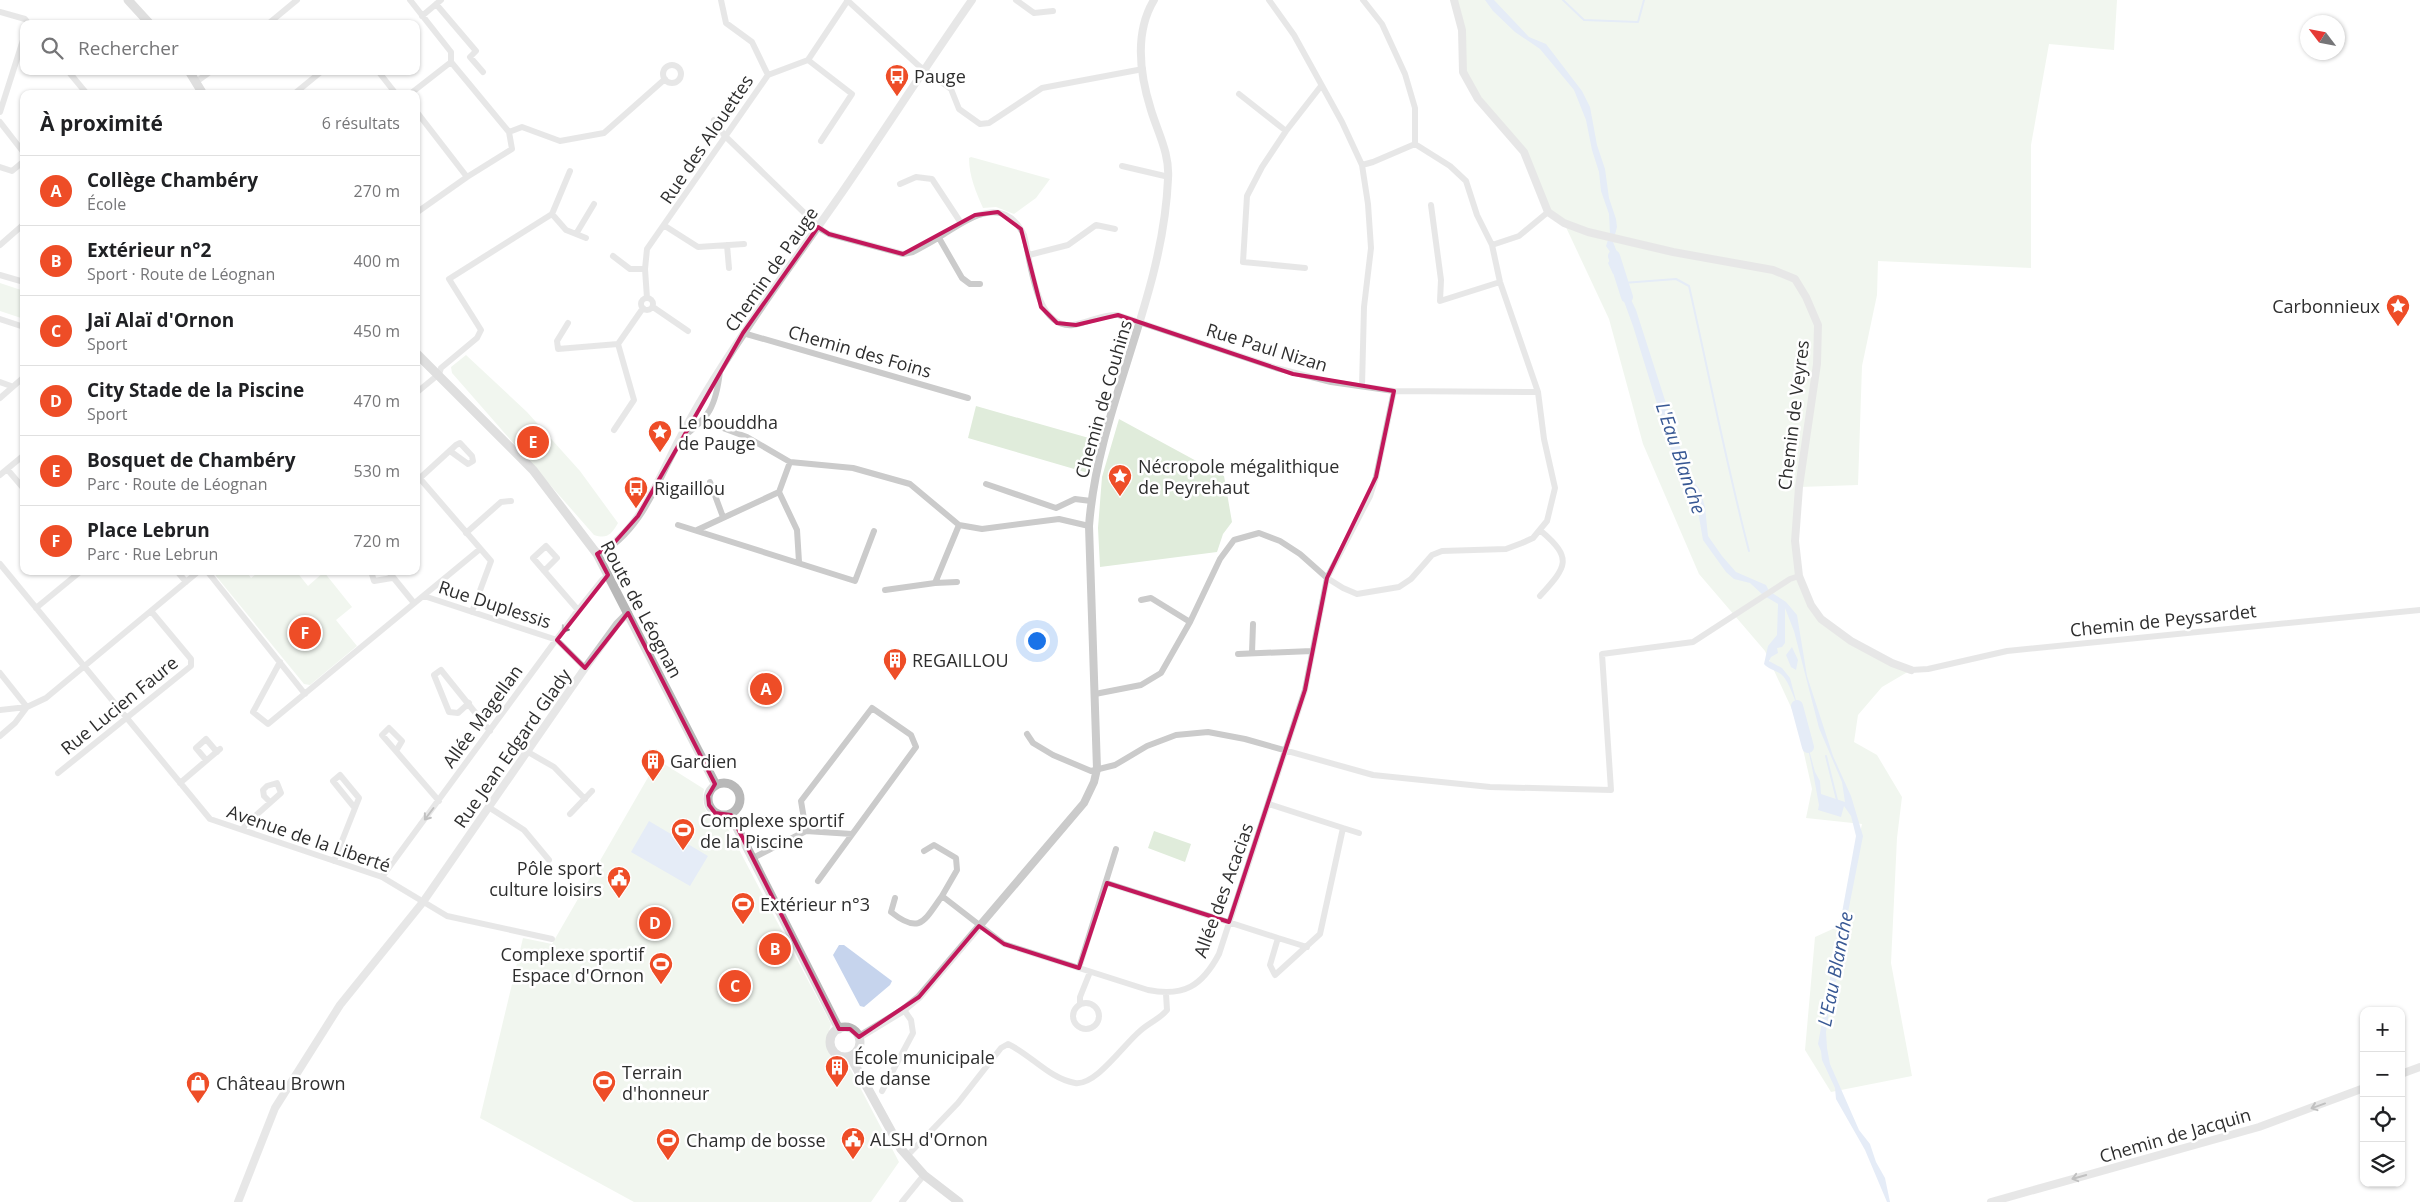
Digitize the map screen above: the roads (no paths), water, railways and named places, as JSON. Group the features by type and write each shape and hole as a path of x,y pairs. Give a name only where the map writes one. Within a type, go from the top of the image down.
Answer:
{"main road":[{"path":"130,1 147,20"},
{"path":"192,75 201,90"},
{"name":"Route de Léognan","path":"420,357 534,470 597,554 716,785"},
{"path":"726,783 738,792 740,802 730,814 715,813 709,805 708,796 716,785 726,783"},
{"path":"730,814 751,860 838,1030"},
{"path":"850,1028 859,1037 860,1046 850,1056 836,1054 831,1046 832,1036 838,1030 850,1028"},
{"path":"850,1056 891,1134 907,1156 924,1175 959,1202"}],"street":[{"path":"273,20 297,0"},
{"path":"410,0 451,52 451,62 509,132 512,149 467,177 420,210"},
{"path":"722,0 726,23 752,42 768,75"},
{"path":"820,141 852,94 808,60 848,0 923,69 951,89 959,109 982,124 989,123 1042,88 1142,69"},
{"name":"Chemin de Pauge","path":"597,554 614,543 633,522 662,476 679,440 743,333 818,227 923,69 972,0"},
{"path":"1016,0 1034,13 1053,11"},
{"name":"Chemin de Couhins","path":"859,1037 904,1010 919,997 1084,803 1094,782 1097,768 1089,526 1091,501 1108,422 1157,266 1169,177 1166,151 1151,110 1142,69 1142,30 1154,0"},
{"path":"1269,0 1285,21 1342,122 1362,165 1368,204 1371,248 1364,307 1362,386"},
{"path":"1363,0 1382,24 1405,74 1415,108 1415,144"},
{"path":"1454,0 1462,30 1463,72 1478,99 1524,152 1548,212 1519,236 1492,245"},
{"path":"422,16 438,2 476,51 470,57 482,72"},
{"path":"0,12 26,20"},
{"path":"0,112 20,50"},
{"name":"Rue des Alouettes","path":"647,298 645,269 647,249 724,135 768,75 808,60"},
{"path":"415,90 451,62"},
{"path":"71,75 83,90"},
{"path":"196,82 206,75"},
{"path":"299,90 317,75"},
{"path":"381,75 393,90"},
{"path":"509,132 522,127 560,141 604,133 665,79"},
{"path":"1305,268 1243,262 1247,196 1262,167 1286,131 1321,86"},
{"path":"1239,94 1286,131"},
{"path":"420,116 467,177"},
{"name":"Rue Paul Nizan","path":"714,120 724,135 818,227 829,234 899,254 913,252 961,223 983,213 1003,214 1014,220 1021,229 1042,307 1047,316 1057,323 1076,325 1111,315 1140,322 1293,374 1394,391 1538,392"},
{"path":"0,122 20,148"},
{"path":"1362,165 1415,144"},
{"path":"1095,694 1141,685 1161,673 1190,622 1220,559 1234,540 1259,533 1280,541 1300,554 1327,578 1342,588 1358,594 1399,587 1411,579 1432,555 1442,551 1506,549 1533,538 1541,531 1551,511 1555,488 1544,439 1538,392 1500,282 1492,245 1477,215 1466,181 1450,166 1415,144"},
{"path":"0,167 12,171 20,164"},
{"path":"1122,166 1169,177"},
{"path":"420,390 439,374 441,368 477,338 481,330 449,279 552,214 570,171"},
{"path":"900,184 916,177 932,179 961,223"},
{"path":"576,234 594,204"},
{"path":"1431,205 1441,280 1440,302 1500,282"},
{"name":"Chemin de Veyres","path":"1548,212 1564,223 1607,237 1673,252 1773,270 1795,278 1818,324 1817,364 1799,487 1795,532 1799,576 1811,605 1821,619 1851,641 1892,663 1911,670"},
{"path":"552,214 566,230 586,238"},
{"path":"1029,255 1068,245 1096,225 1115,230"},
{"path":"664,226 698,247 744,244"},
{"path":"0,245 20,228"},
{"path":"939,238 962,278 970,284 980,284"},
{"path":"727,245 729,268"},
{"path":"613,256 630,269 645,269"},
{"path":"0,275 20,281"},
{"path":"618,344 643,308 642,302 647,298 653,302 653,306 688,331"},
{"path":"643,308 650,309 653,306"},
{"path":"0,320 20,326"},
{"path":"568,323 557,340 558,349 618,344"},
{"name":"Chemin des Foins","path":"743,333 968,398"},
{"path":"614,430 634,400 618,344"},
{"path":"679,440 704,421 718,395 720,371"},
{"path":"0,398 20,380"},
{"path":"0,382 11,386"},
{"name":"Allée des Acacias","path":"1166,994 1193,986 1204,978 1219,954 1269,804 1284,749 1304,690 1327,578 1370,496 1388,424 1394,391"},
{"path":"704,421 747,437 790,462 853,468 910,484 959,525 982,529 1059,519 1089,526"},
{"path":"420,474 450,451"},
{"path":"0,475 20,458"},
{"path":"790,462 779,492 797,530 799,562"},
{"path":"7,469 20,484"},
{"path":"420,478 490,562 472,612"},
{"path":"710,482 723,517"},
{"path":"986,484 1056,508 1075,499 1091,501"},
{"path":"696,530 779,492"},
{"path":"466,533 501,502 511,501"},
{"path":"678,525 855,581 874,532"},
{"path":"935,583 959,525"},
{"path":"1540,596 1560,574 1563,558 1556,544 1541,531"},
{"path":"280,662 253,712 268,724 480,549"},
{"path":"0,564 180,783 218,750 206,739 196,748 206,760"},
{"path":"544,571 578,610"},
{"path":"36,608 76,575"},
{"path":"180,575 186,582"},
{"path":"0,710 26,707 46,698 194,575"},
{"path":"209,575 305,694"},
{"path":"372,575 374,580 387,575"},
{"path":"391,575 414,603"},
{"name":"Allée Magellan","path":"382,877 578,610 608,575"},
{"path":"1027,734 1033,743 1053,755 1084,770 1091,771 1115,765 1147,746 1176,735 1208,732 1284,749 1373,775 1490,787 1612,790 1602,654 1693,642 1790,579 1799,576"},
{"path":"885,590 957,582"},
{"name":"Rue Duplessis","path":"424,596 557,640"},
{"path":"1142,600 1151,598 1190,622"},
{"name":"Rue Lucien Faure","path":"58,773 188,669 192,663 152,610"},
{"name":"Chemin de Peyssardet","path":"1911,670 1928,669 2007,650 2420,610"},
{"name":"Rue Jean Edgard Glady","path":"238,1202 275,1108 286,1088 358,980 423,902 490,808 585,668 617,624 628,613"},
{"path":"1252,653 1253,624"},
{"path":"557,640 585,668"},
{"path":"1238,654 1312,650"},
{"path":"469,703 458,713 449,712 434,675 441,670 469,703 490,731"},
{"path":"0,673 26,707"},
{"path":"0,736 15,723 26,707"},
{"path":"806,831 801,801 872,708 911,736 916,747 818,881"},
{"path":"396,751 439,801"},
{"path":"528,752 554,767 585,799"},
{"path":"334,861 359,798 340,775 333,781 354,807"},
{"name":"Avenue de la Liberté","path":"180,783 210,819 382,877 447,916 552,939"},
{"path":"570,814 592,791"},
{"path":"243,830 244,824 270,802"},
{"path":"1269,804 1359,833"},
{"path":"490,808 524,830 549,860"},
{"path":"1278,938 1270,965 1275,975 1320,934 1343,828"},
{"path":"751,860 806,831 852,834"},
{"path":"895,898 891,912 908,924 914,924 922,921 942,896 957,870 956,858 934,845 924,851"},
{"path":"1079,968 1107,883 1116,849"},
{"path":"1107,883 1307,947"},
{"path":"907,1156 958,1103 1001,1048 1008,1044 1060,1077 1077,1084 1095,1076 1139,1032 1167,1010 1166,994 1004,944 942,896"},
{"path":"1080,1004 1089,1004 1098,1012 1097,1021 1091,1027 1079,1027 1074,1021 1073,1014 1080,1004 1080,997 1090,972"},
{"path":"882,1091 913,1033 911,1020 904,1010"},
{"path":"2405,1073 2420,1067"},
{"name":"Chemin de Jacquin","path":"1991,1202 2259,1127 2360,1089"},
{"path":"902,1202 924,1175"}],"water":[{"path":"1485,0 1494,0 1529,37 1546,44 1582,91 1590,107 1597,145 1605,169 1609,198 1616,219 1617,227 1613,242 1619,257 1620,271 1613,274 1608,263 1613,256 1606,246 1610,234 1609,214 1601,191 1599,172 1586,120 1574,90 1540,49 1515,32 1493,11"},
{"path":"1622,281 1636,310 1689,475 1700,490 1705,507 1708,536 1736,572 1766,585 1769,591 1786,602 1797,615 1807,676 1833,756 1851,796 1863,836 1841,948 1839,969 1830,1004 1826,1032 1827,1048 1830,1064 1859,1130 1870,1144 1876,1162 1885,1178 1890,1202 1887,1202 1865,1150 1836,1099 1835,1088 1822,1060 1818,1044 1856,836 1851,816 1844,806 1841,817 1818,810 1819,805 1803,728 1815,772 1820,781 1821,794 1845,802 1842,782 1819,728 1794,631 1785,608 1785,643 1782,647 1777,648 1778,653 1771,657 1769,661 1782,668 1790,678 1800,714 1783,676 1764,664 1768,646 1777,635 1778,604 1763,595 1750,583 1734,579 1726,572 1703,540 1696,500 1674,459 1633,326 1617,282"},
{"path":"1792,647 1798,660 1796,670 1791,667 1786,655"},
{"path":"649,821 708,856 690,886 631,852"},
{"path":"839,945 844,945 892,981 890,985 864,1007 860,1006 833,955"}],"waterway":[{"name":"L'Eau Blanche","path":"1563,0 1584,20 1638,22 1644,0"},
{"name":"L'Eau Blanche","path":"1614,256 1627,297"},
{"name":"L'Eau Blanche","path":"1623,283 1676,279 1689,286 1725,452 1749,551"},
{"name":"L'Eau Blanche","path":"1797,706 1808,747"},
{"name":"L'Eau Blanche","path":"1826,756 1837,800"}],"place":[{"name":"Pauge","path":"897,97"},
{"name":"Carbonnieux","path":"2398,327"},
{"name":"Bosquet de Chambéry","path":"533,442"},
{"name":"Le bouddha de Pauge","path":"660,453"},
{"name":"Nécropole mégalithique de Peyrehaut","path":"1120,497"},
{"name":"Rigaillou","path":"636,509"},
{"name":"Place Lebrun","path":"305,633"},
{"name":"REGAILLOU","path":"895,681"},
{"name":"Collège Chambéry","path":"766,689"},
{"name":"Gardien","path":"653,782"},
{"name":"Complexe sportif de la Piscine","path":"683,851"},
{"name":"Pôle sport culture loisirs","path":"619,899"},
{"name":"City Stade de la Piscine","path":"655,923"},
{"name":"Extérieur n°3","path":"743,925"},
{"name":"Extérieur n°2","path":"775,949"},
{"name":"Complexe sportif Espace d'Ornon","path":"661,985"},
{"name":"Jaï Alaï d'Ornon","path":"735,986"},
{"name":"École municipale de danse","path":"837,1088"},
{"name":"Terrain d'honneur","path":"604,1103"},
{"name":"Château Brown","path":"198,1104"},
{"name":"ALSH d'Ornon","path":"853,1160"},
{"name":"Champ de bosse","path":"668,1161"}]}
